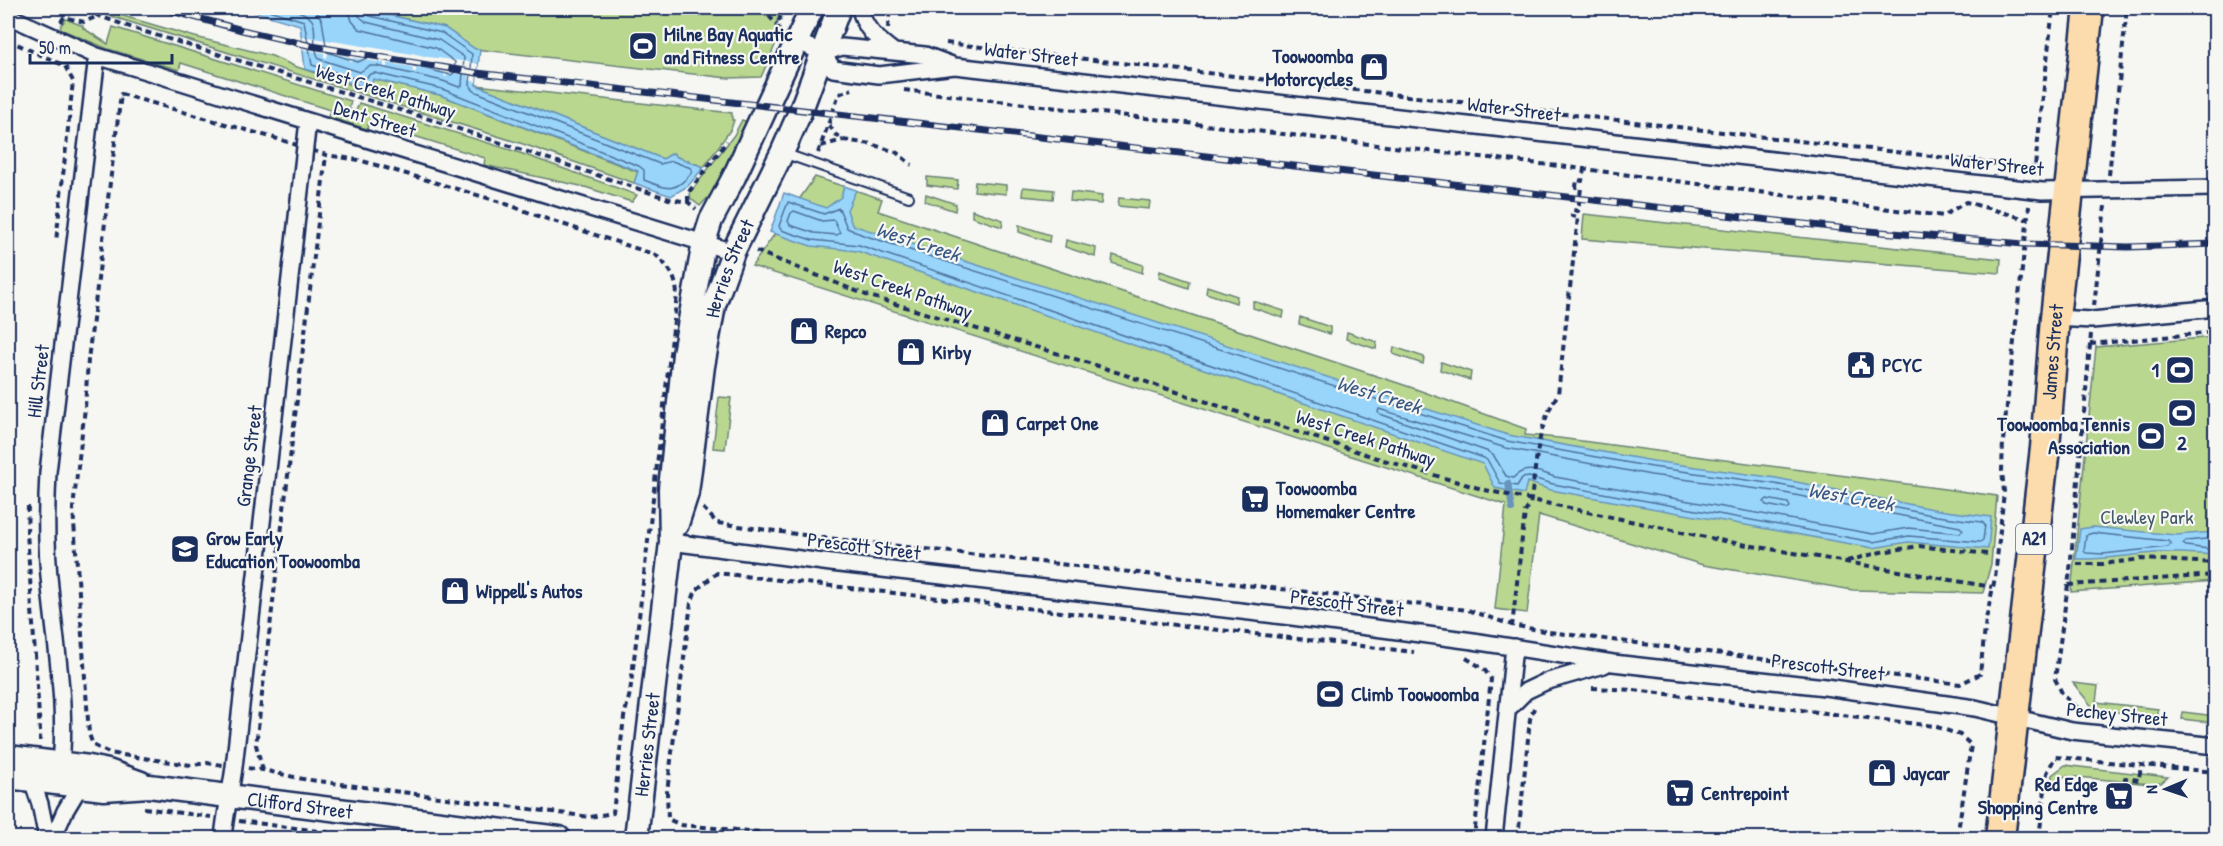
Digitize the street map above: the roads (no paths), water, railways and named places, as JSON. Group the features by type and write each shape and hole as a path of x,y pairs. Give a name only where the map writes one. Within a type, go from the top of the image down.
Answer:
{"highway":[{"name":"James Street","path":"2000,838 2045,448 2055,318 2090,8"}],"main road":[{"name":"Herries Street","path":"636,838 671,543 670,489 684,354 704,242 711,220 798,42 812,8"},
{"name":"Herries Street","path":"671,543 687,493 703,366 714,305 743,251 839,8"},
{"name":"Clifford Street","path":"8,757 66,778"},
{"name":"Clifford Street","path":"8,777 32,780 66,778 108,771 149,786 559,838"}],"street":[{"path":"860,8 862,21 869,31 894,52"},
{"name":"Dent Street","path":"8,16 97,56 704,242 743,251"},
{"name":"Water Street","path":"798,42 823,53 833,69 879,75 955,66 2032,190 2216,188"},
{"name":"Water Street","path":"823,53 842,47 925,55 955,66"},
{"name":"Hill Street","path":"66,778 46,513 48,472 97,56"},
{"name":"Grange Street","path":"223,838 231,795 308,121"},
{"path":"2055,318 2092,320 2216,308"},
{"name":"Prescott Street","path":"671,543 1292,617 1613,663 1825,687 1965,706 2015,718"},
{"path":"1494,838 1514,647"},
{"path":"1509,708 1526,691 1545,682 1613,663"},
{"name":"Pechey Street","path":"2015,718 2072,732 2216,746"},
{"path":"53,838 64,811 66,778"},
{"path":"32,780 47,838"}],"lane":[{"path":"782,153 909,197"}],"water":[{"path":"241,8 359,8 445,28 475,49 480,49 476,85 663,159 673,153 677,157 704,167 688,186 671,196 634,183 638,171 440,95 373,79 370,91 365,87 305,69 300,25"},
{"name":"West Creek","path":"844,186 856,190 847,210 852,225 1508,435 1653,461 1776,478 1938,510 1991,517 1988,549 1908,542 1873,548 1551,490 1527,482 1524,494 1495,488 1483,464 857,251 811,246 770,232 784,193 826,208 841,197"},
{"path":"2093,527 2176,535 2215,532 2215,555 2163,553 2076,559 2080,529"}],"waterway":[{"path":"1508,483 1512,509"}],"railway":[{"path":"161,8 312,46 477,73 1857,230 2024,244 2128,247 2216,244"}],"place":[{"name":"Milne Bay Aquatic and Fitness Centre","path":"643,46"},
{"name":"Toowoomba Motorcycles","path":"1374,67"},
{"name":"Repco","path":"804,331"},
{"name":"Kirby","path":"911,352"},
{"name":"PCYC","path":"1861,365"},
{"name":"1","path":"2180,370"},
{"name":"2","path":"2182,413"},
{"name":"Carpet One","path":"995,423"},
{"name":"Toowoomba Tennis Association","path":"2151,436"},
{"name":"Toowoomba Homemaker Centre","path":"1255,499"},
{"name":"Grow Early Education Toowoomba","path":"185,549"},
{"name":"Wippell's Autos","path":"455,591"},
{"name":"Climb Toowoomba","path":"1330,694"},
{"name":"Jaycar","path":"1882,773"},
{"name":"Centrepoint","path":"1680,793"},
{"name":"Red Edge Shopping Centre","path":"2119,796"}],"park label":[{"name":"Clewley Park","path":"2147,517"}]}
